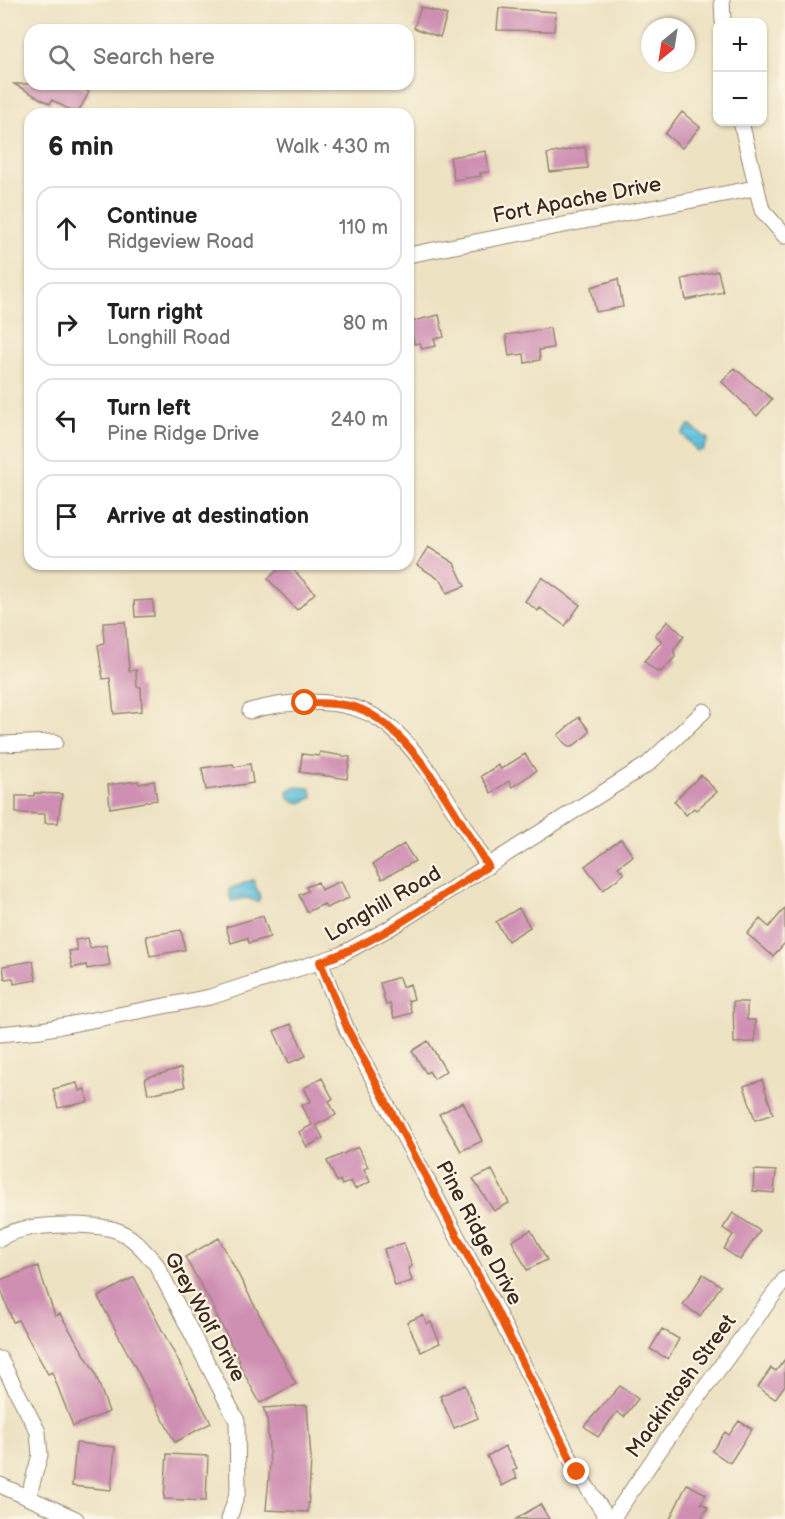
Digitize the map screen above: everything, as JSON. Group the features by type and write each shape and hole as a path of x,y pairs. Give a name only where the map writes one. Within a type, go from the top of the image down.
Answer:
{"street":[{"path":"722,0 723,18"},
{"path":"742,126 762,210 785,236"},
{"name":"Fort Apache Drive","path":"414,254 755,188"},
{"path":"249,711 285,705 330,704 356,708 379,718 404,741 422,763 488,866"},
{"name":"Longhill Road","path":"0,1034 41,1030 210,997 340,955 390,928 648,764 704,711"},
{"path":"0,744 55,742"},
{"name":"Pine Ridge Drive","path":"320,962 348,1030 490,1298 577,1472 610,1519"},
{"name":"Grey Wolf Drive","path":"0,1239 20,1229 99,1225 120,1231 140,1246 156,1264 237,1421 238,1491 229,1519"},
{"name":"Mackintosh Street","path":"610,1519 785,1279"},
{"path":"0,1359 38,1432 40,1455 28,1498"},
{"path":"0,1485 76,1519"}],"water":[{"path":"689,425 708,439 703,450 697,451 682,434"},
{"path":"294,787 310,788 313,797 301,803 291,800 287,792"},
{"path":"253,880 260,897 258,902 246,898 231,901 229,889"}],"building":[{"path":"421,7 447,15 440,37 414,28"},
{"path":"499,8 556,12 554,31 497,30"},
{"path":"14,84 24,84 24,90"},
{"path":"25,90 85,90 89,92 80,108 66,108 52,100 50,104"},
{"path":"682,112 700,127 682,148 665,134"},
{"path":"585,147 588,168 550,172 547,154"},
{"path":"486,151 489,172 480,173 481,176 454,180 450,157"},
{"path":"718,271 723,292 686,300 682,279"},
{"path":"618,279 623,307 596,312 591,287"},
{"path":"439,315 444,337 434,339 436,346 422,349 420,343 414,344 414,321"},
{"path":"550,328 553,348 539,350 540,360 525,363 524,354 509,356 506,335"},
{"path":"734,368 772,399 757,416 722,382"},
{"path":"428,547 454,563 465,586 447,593 442,581 417,565"},
{"path":"278,570 294,570 315,593 297,610 268,579"},
{"path":"542,577 580,605 565,626 540,608 538,611 525,601"},
{"path":"153,600 154,616 135,617 134,601"},
{"path":"668,621 684,636 674,649 675,657 661,672 659,670 657,672 644,661 662,641 655,635"},
{"path":"125,622 129,671 136,670 137,687 141,687 142,711 114,714 110,678 103,679 98,645 104,643 103,623"},
{"path":"579,717 589,730 588,734 572,747 568,747 558,735"},
{"path":"320,752 350,757 347,779 300,772 302,754 319,756"},
{"path":"525,754 536,771 512,787 509,781 491,793 481,776 498,765 501,769"},
{"path":"233,764 234,767 250,764 253,783 206,790 202,768"},
{"path":"701,775 717,792 696,810 694,808 686,815 674,801"},
{"path":"138,781 139,784 154,781 157,800 110,808 108,785"},
{"path":"34,793 62,794 58,823 45,823 45,814 16,813 16,796 34,796"},
{"path":"621,839 633,856 618,867 624,874 603,890 585,866"},
{"path":"404,844 415,861 382,879 373,864"},
{"path":"341,881 349,898 326,908 324,904 307,912 299,895 308,891 306,887 318,882 321,890"},
{"path":"519,908 530,927 508,941 496,922"},
{"path":"785,908 785,943 773,956 747,934 760,919 769,927"},
{"path":"263,916 270,937 249,943 247,938 231,943 226,927"},
{"path":"181,930 185,950 150,956 146,936"},
{"path":"88,938 90,948 106,945 110,965 87,969 86,965 72,968 69,951 77,950 75,940"},
{"path":"33,961 36,980 14,984 13,978 5,979 3,966"},
{"path":"399,977 402,987 410,984 414,999 408,1001 412,1013 394,1018 390,1004 386,1005 380,983"},
{"path":"733,1002 747,1002 747,1020 755,1020 755,1042 734,1043"},
{"path":"291,1024 306,1056 289,1063 274,1031"},
{"path":"428,1041 446,1071 434,1079 429,1071 426,1073 412,1051"},
{"path":"181,1068 185,1087 148,1094 145,1078"},
{"path":"322,1078 333,1099 329,1101 336,1115 316,1125 323,1138 307,1147 299,1132 312,1125 302,1105 311,1101 304,1088"},
{"path":"762,1080 773,1114 755,1120 744,1086"},
{"path":"77,1083 79,1091 85,1089 88,1102 58,1108 53,1089"},
{"path":"463,1102 482,1141 461,1151 439,1114"},
{"path":"358,1147 368,1167 364,1169 370,1182 355,1189 351,1181 342,1185 340,1180 337,1182 327,1161"},
{"path":"492,1170 509,1203 494,1211 473,1179"},
{"path":"754,1170 776,1171 774,1193 753,1191"},
{"path":"733,1213 760,1231 740,1260 724,1249 733,1235 723,1228"},
{"path":"531,1230 547,1260 527,1270 512,1241"},
{"path":"219,1238 296,1384 260,1403 238,1362 240,1361 215,1310 185,1257"},
{"path":"404,1243 412,1266 408,1268 412,1281 395,1286 384,1249"},
{"path":"38,1266 55,1316 60,1314 94,1370 109,1412 73,1426 52,1372 48,1374 18,1320 13,1322 0,1287 0,1280"},
{"path":"703,1274 721,1286 700,1316 683,1305"},
{"path":"134,1277 211,1423 175,1442 98,1297"},
{"path":"423,1315 427,1324 431,1322 440,1343 421,1352 407,1322"},
{"path":"662,1329 679,1339 668,1359 650,1349"},
{"path":"785,1359 785,1385 775,1399 758,1387 771,1368 776,1371"},
{"path":"465,1385 478,1418 454,1428 440,1396"},
{"path":"620,1386 638,1399 624,1417 617,1412 598,1437 584,1426"},
{"path":"307,1405 311,1458 308,1512 266,1510 270,1465 267,1416 263,1408"},
{"path":"739,1421 752,1429 730,1463 712,1451 725,1432 729,1435"},
{"path":"76,1443 115,1447 111,1490 72,1486"},
{"path":"505,1446 517,1468 513,1471 517,1478 502,1486 487,1456"},
{"path":"167,1454 208,1456 206,1501 164,1499"},
{"path":"687,1484 706,1494 701,1503 708,1507 701,1519 670,1519"},
{"path":"540,1504 549,1519 516,1519"}],"route":[{"path":"305,703 356,708 379,718 390,727 422,763 488,866 390,928 340,955 320,962 348,1030 490,1298 577,1472"}]}
